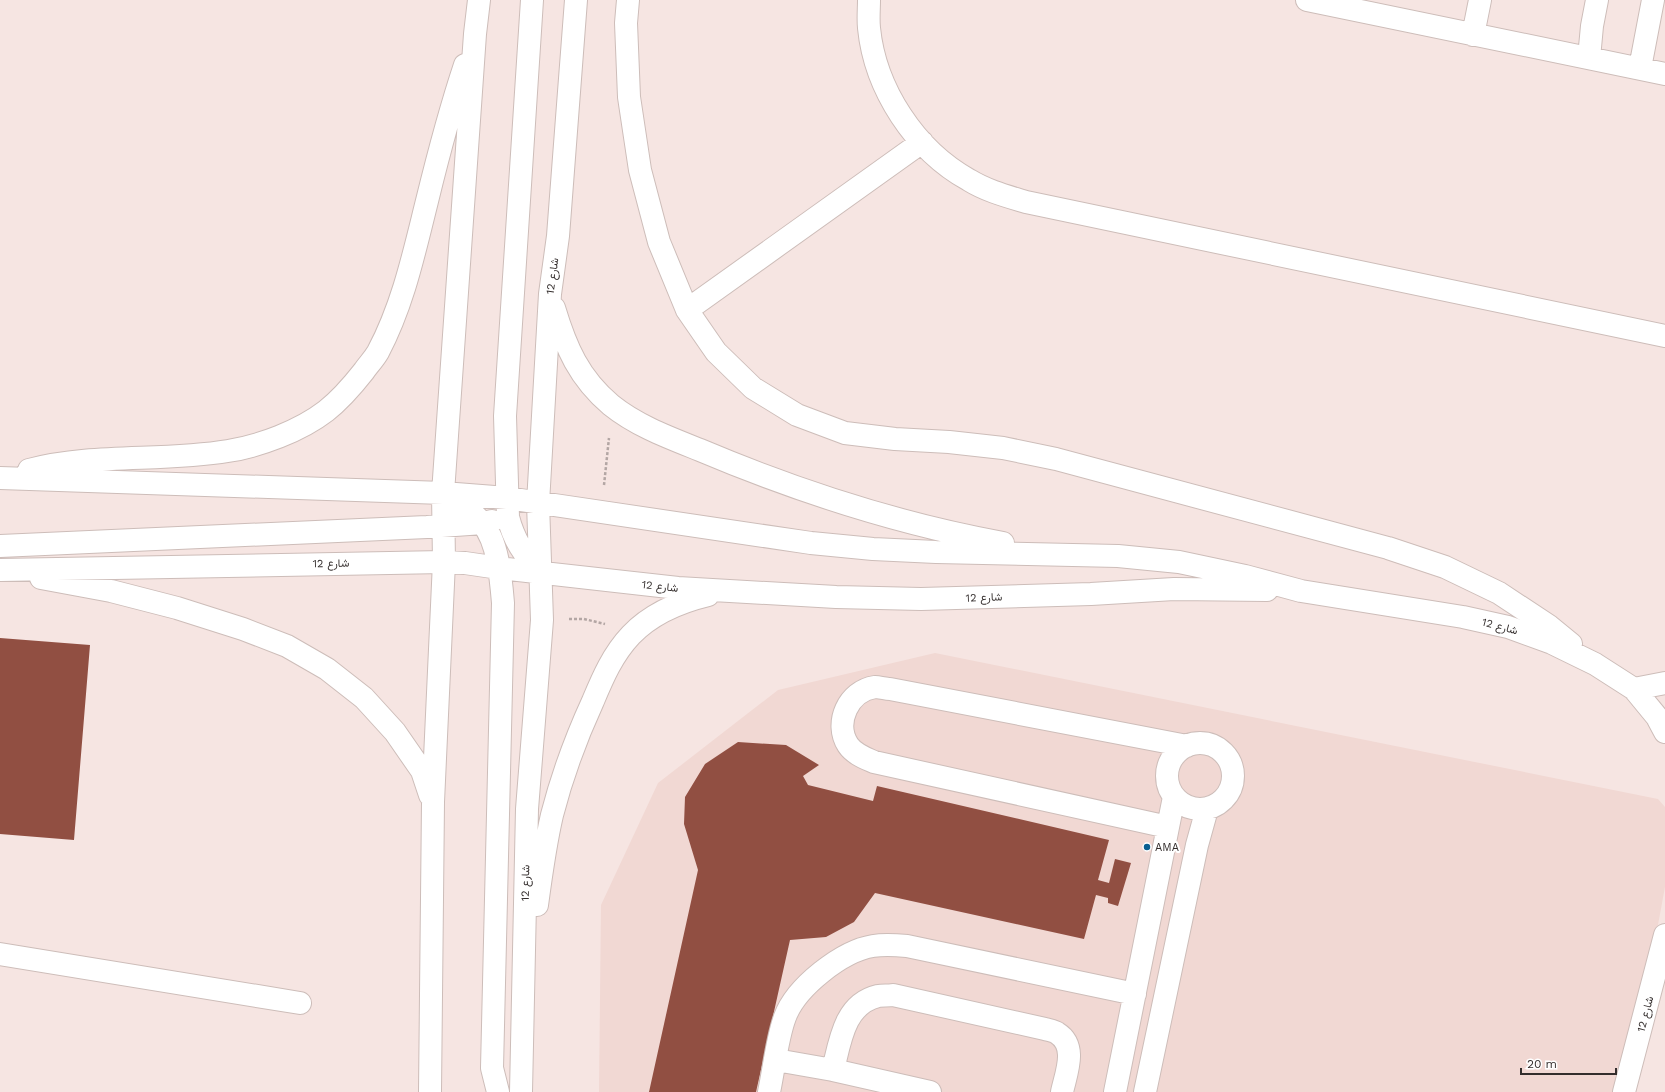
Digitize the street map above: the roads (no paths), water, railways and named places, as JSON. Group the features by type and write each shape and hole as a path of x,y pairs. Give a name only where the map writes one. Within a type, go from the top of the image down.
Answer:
{"street":[{"path":"430,1092 433,802 444,562 443,493 475,34 479,0"},
{"path":"532,0 505,416 508,507 512,530 520,547 540,573"},
{"name":"شارع 12","path":"576,0 558,236 550,294 538,503 811,543 936,552 1118,556 1179,562 1245,576 1300,591 1463,617 1508,627 1552,643 1595,664 1634,690 1657,717 1665,732"},
{"path":"628,0 626,23 629,97 640,170 659,242 687,310 716,352 753,388 797,415 845,433 895,439 949,442 1003,448 1056,459 1388,548 1445,567 1499,593 1549,626 1595,664"},
{"path":"869,0 869,27 874,52 885,89 901,117 922,142 943,163 969,180 997,193 1026,202 1665,336"},
{"path":"1307,0 1665,74"},
{"path":"1473,35 1480,0"},
{"path":"1589,58 1592,26 1597,0"},
{"path":"1640,68 1653,0"},
{"path":"5,478 50,465 91,460 194,455 229,451 263,442 296,429 332,406 354,384 377,353 394,318 415,252 448,118 475,34"},
{"path":"687,310 922,142"},
{"path":"550,294 563,340 575,364 592,386 611,406 634,421 738,467 818,496 900,519 982,539 1065,554"},
{"path":"5,478 443,493 508,507 538,503 540,573"},
{"path":"443,493 467,508 483,524 491,538 499,568 503,603 492,1068 498,1092"},
{"path":"0,546 483,524 508,507"},
{"name":"شارع 12","path":"0,570 444,562 465,563 678,588 836,597 921,599 1174,589 1300,591"},
{"path":"0,573 43,578 111,591 185,610 243,629 287,646 327,669 364,698 395,732 422,771 433,802"},
{"name":"شارع 12","path":"521,1092 527,809 542,620 540,573"},
{"path":"523,995 545,850 561,783 577,737 608,668 618,650 632,634 648,620 667,608 688,600 710,595 751,593"},
{"path":"1634,690 1665,683"},
{"path":"1168,827 874,762 860,756 849,746 843,732 843,716 849,702 860,692 875,687 1187,746 1198,744 1211,745 1221,751 1229,760 1233,772 1232,784 1227,795 1219,804 1207,809 1195,809 1183,805 1174,797 1168,783 1168,768 1174,755 1187,746"},
{"path":"1115,1092 1174,797"},
{"path":"1146,1092 1192,869 1207,809"},
{"name":"شارع 12","path":"1624,1092 1665,935"},
{"path":"769,1092 785,1018 792,1001 804,987 840,959 856,951 872,946 890,944 907,946 1135,994"},
{"path":"0,954 300,1003"},
{"path":"833,1070 843,1029 851,1015 862,1003 877,996 893,995 1057,1033 1066,1042 1070,1055 1062,1092"},
{"path":"776,1060 833,1070 930,1092"}],"place":[{"name":"AMA","path":"1147,847"}]}
